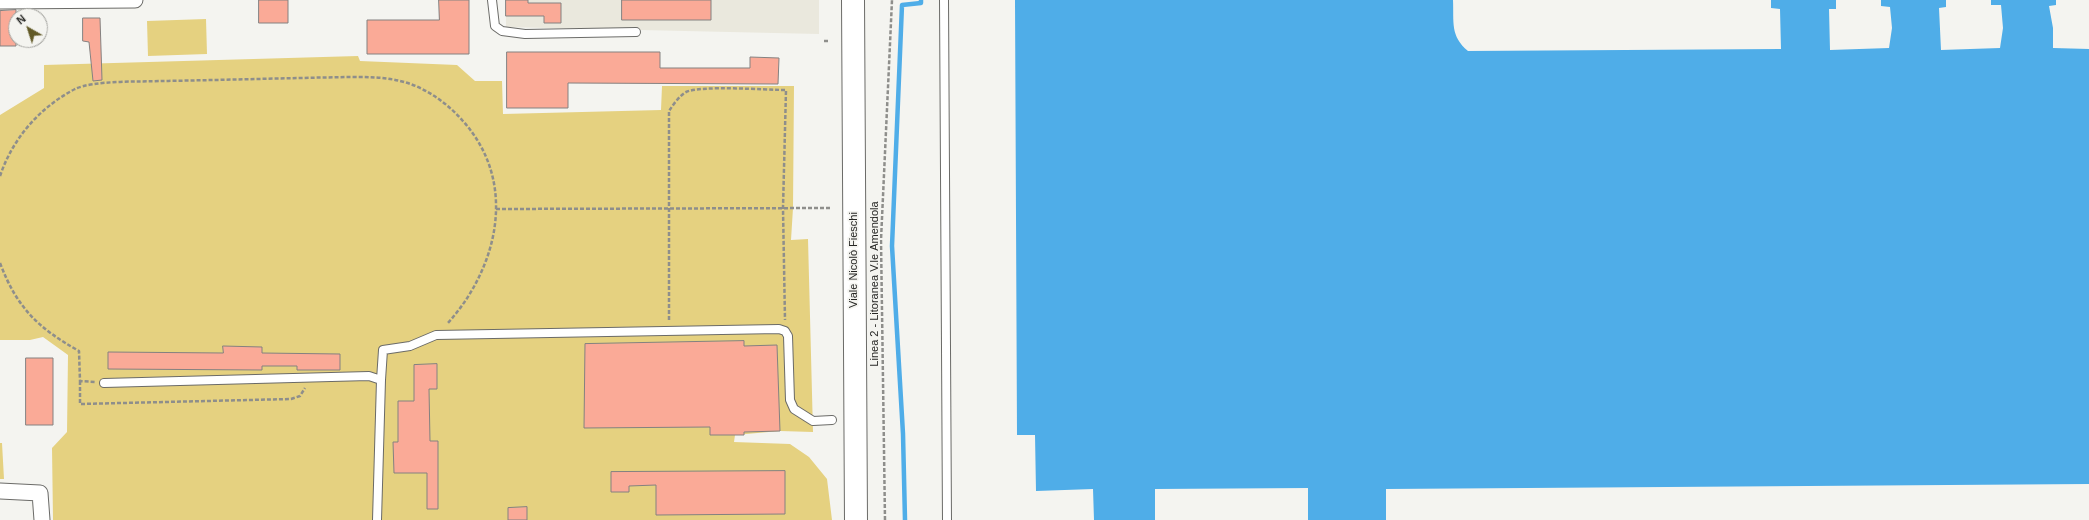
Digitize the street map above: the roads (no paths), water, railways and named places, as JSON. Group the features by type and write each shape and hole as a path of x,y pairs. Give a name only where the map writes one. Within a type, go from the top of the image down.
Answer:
{"main road":[{"name":"Viale Nicolò Fieschi","path":"853,0 856,520"}],"street":[{"path":"0,1 135,0"},
{"path":"0,491 40,493 42,520"}],"lane":[{"path":"492,0 494,26 502,31 525,34 636,32"},
{"path":"944,0 947,520"},
{"path":"377,520 383,350 410,346 436,335 669,330 772,329 785,331 789,342 790,400 794,409 813,421 832,420"},
{"path":"104,382 369,376 381,380"}],"water":[{"path":"1015,0 1453,0 1454,28 1458,40 1468,51 1781,49 1780,9 1771,8 1771,0 1836,0 1836,9 1829,9 1830,50 1889,48 1892,28 1890,7 1881,6 1881,0 1946,0 1946,7 1939,8 1941,50 2000,48 2003,28 2001,5 1991,5 1991,0 2056,0 2056,5 2049,6 2053,28 2053,48 2089,49 2089,484 1386,489 1386,520 1308,520 1308,488 1155,489 1155,520 1094,520 1093,489 1036,491 1035,435 1017,435"}],"waterway":[{"path":"905,520 903,434 892,246 902,5 921,3 921,0"}]}
